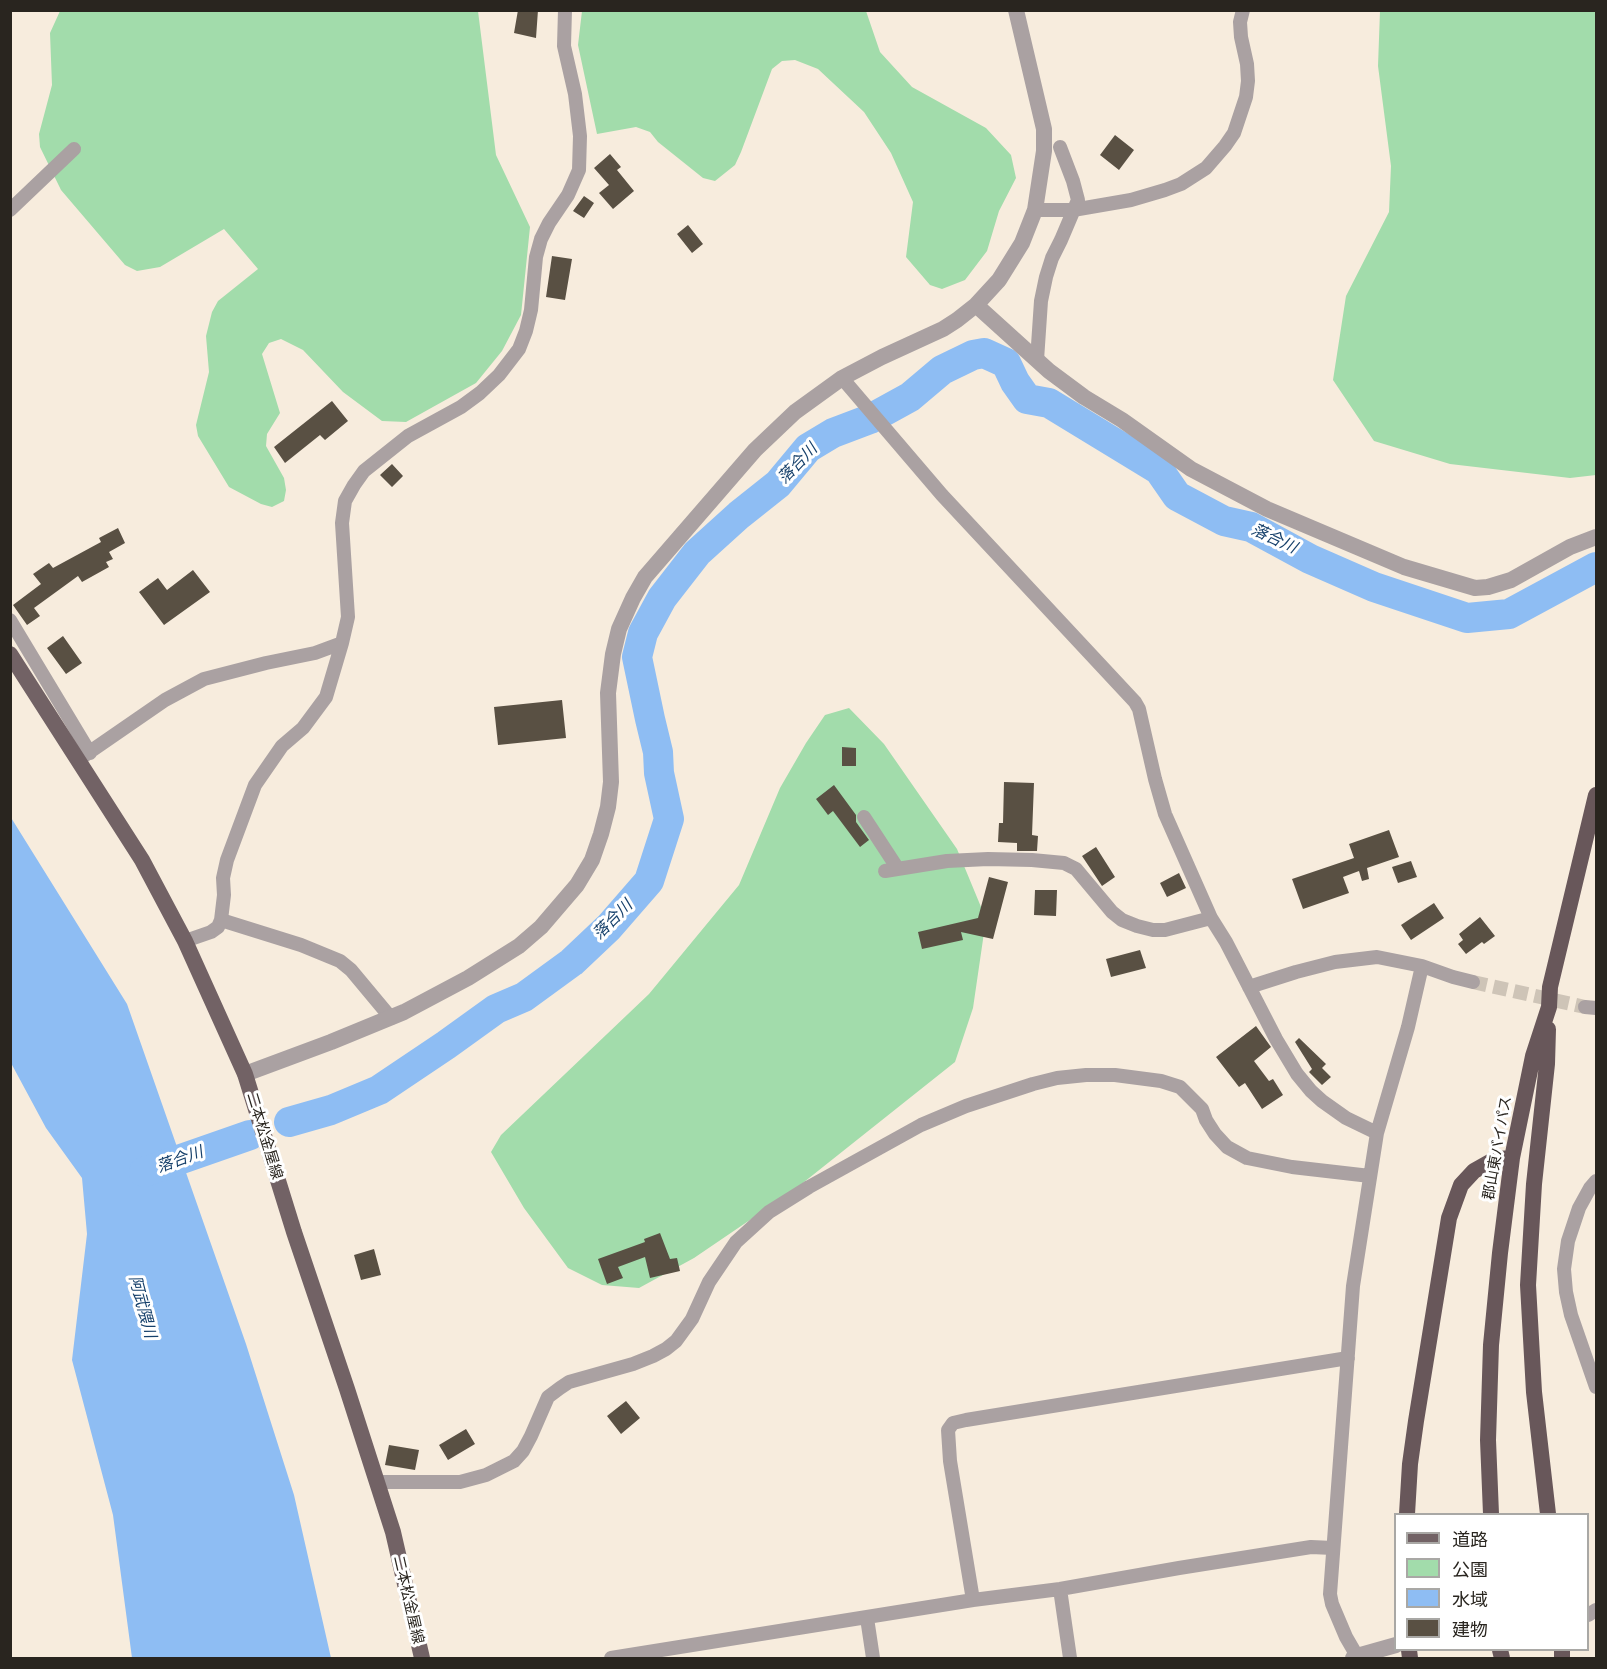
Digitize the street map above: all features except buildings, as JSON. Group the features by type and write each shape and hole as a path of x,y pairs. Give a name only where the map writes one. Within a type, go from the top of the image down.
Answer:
{"highway":[{"name":"郡山東バイパス","path":"1491,1513 1488,1440 1491,1345 1512,1158 1533,1056 1549,1007 1550,987 1596,795"},
{"path":"1548,1513 1534,1392 1528,1285 1549,1007"},
{"path":"1407,1513 1410,1464 1416,1421 1449,1218 1461,1185 1474,1171 1498,1159 1512,1158"}],"main road":[{"name":"二本松金屋線","path":"10,654 84,756 185,941 245,1074 294,1232 393,1532 422,1659"}],"street":[{"path":"185,941 211,932 218,927 221,920 224,896 223,878 227,860 255,784 282,746 303,728 326,698 348,616 342,523 345,501 354,485 364,471 408,436 461,407 480,393 499,375 519,349 531,310 536,257 541,239 568,195 579,170 580,136 575,94 564,46 565,10"},
{"path":"245,1074 391,1018 468,978 519,946 541,927 577,885 592,860 608,807 611,757 608,693 613,654 619,629 645,577 755,450 795,412 842,378 943,329 976,305 999,280 1022,243 1035,210 1044,151 1044,129 1016,10"},
{"path":"1035,210 1073,210 1131,200 1165,190 1195,177 1214,160 1234,133 1246,97 1247,64 1240,22 1243,10"},
{"path":"1037,360 1041,301 1046,278 1052,258 1078,200 1060,147"},
{"path":"10,210 74,149"},
{"path":"976,305 1037,360 1084,397 1122,420 1191,469 1267,509 1404,567 1475,588 1488,587 1511,580 1570,547 1596,537"},
{"path":"842,378 942,495 1135,702 1139,709 1155,779 1166,814 1211,918 1226,942 1276,1040 1297,1074 1311,1091 1346,1118 1377,1133"},
{"path":"10,620 84,756 165,700 204,679 315,653 342,643"},
{"path":"864,817 891,870 947,861 988,859 1064,863 1076,869 1112,912 1122,920 1137,926 1165,930 1211,918"},
{"path":"221,920 301,945 340,961 351,970 391,1018"},
{"path":"1249,987 1335,962 1377,957 1422,966 1453,977 1473,981"},
{"path":"1394,1645 1355,1657 1332,1604 1330,1594 1353,1286 1377,1133 1408,1027 1422,966"},
{"path":"377,1482 460,1482 486,1475 514,1461 531,1437 548,1397 560,1388 569,1382 653,1356 676,1341 692,1319 709,1282 730,1249 769,1212 809,1187 921,1125 966,1106 1033,1084 1057,1078 1115,1075 1180,1087 1202,1109 1211,1127 1227,1147 1247,1158 1292,1167 1370,1176"},
{"path":"1596,1181 1579,1208 1568,1241 1564,1269 1571,1315 1596,1387"},
{"path":"973,1600 950,1461 948,1430 953,1423 1348,1358"},
{"path":"611,1659 973,1600 1060,1589 1311,1547 1333,1548"},
{"path":"1060,1589 1070,1659"},
{"path":"867,1618 873,1659"}],"green space":[{"path":"60,11 478,11 496,155 530,227 521,315 502,351 476,383 406,422 382,421 343,392 303,350 281,339 269,343 262,354 280,413 267,434 266,446 284,478 286,490 284,501 272,507 261,504 229,487 198,436 196,425 209,372 206,336 212,312 218,301 258,269 224,229 160,267 137,271 125,265 61,190 40,147 39,134 52,85 50,33"},
{"path":"582,11 866,11 880,52 912,87 986,128 1011,155 1016,178 999,211 987,251 965,280 942,289 930,285 906,257 913,202 891,153 864,112 818,69 795,60 782,61 772,69 735,165 715,181 703,178 658,142 650,132 636,127 597,134 578,45"},
{"path":"1380,11 1596,11 1596,475 1570,478 1450,464 1374,441 1333,380 1346,296 1389,212 1391,166 1378,66"},
{"path":"849,708 884,744 957,849 986,919 973,1008 955,1062 794,1190 694,1258 639,1288 602,1285 568,1268 524,1208 491,1152 501,1135 649,994 739,885 780,788 806,743 825,715"}],"water":[{"name":"阿武隈川","path":"10,816 127,1004 246,1344 294,1495 331,1658 132,1658 113,1515 72,1360 87,1234 82,1178 46,1128 11,1063"}],"waterway":[{"name":"落合川","path":"289,1122 331,1110 379,1090 496,1009 524,997 572,962 609,927 649,881 669,819 659,773 658,752 637,657 643,633 662,598 697,553 778,484 808,448 833,433 870,419 910,397 942,370 973,355 984,353 1006,363 1027,399 1049,403 1159,470 1177,496 1224,521 1251,527 1310,559 1374,587 1467,618 1509,614 1596,567"},
{"name":"落合川","path":"144,1172 250,1135"}],"tunnel":[{"path":"1473,982 1585,1007"}]}
